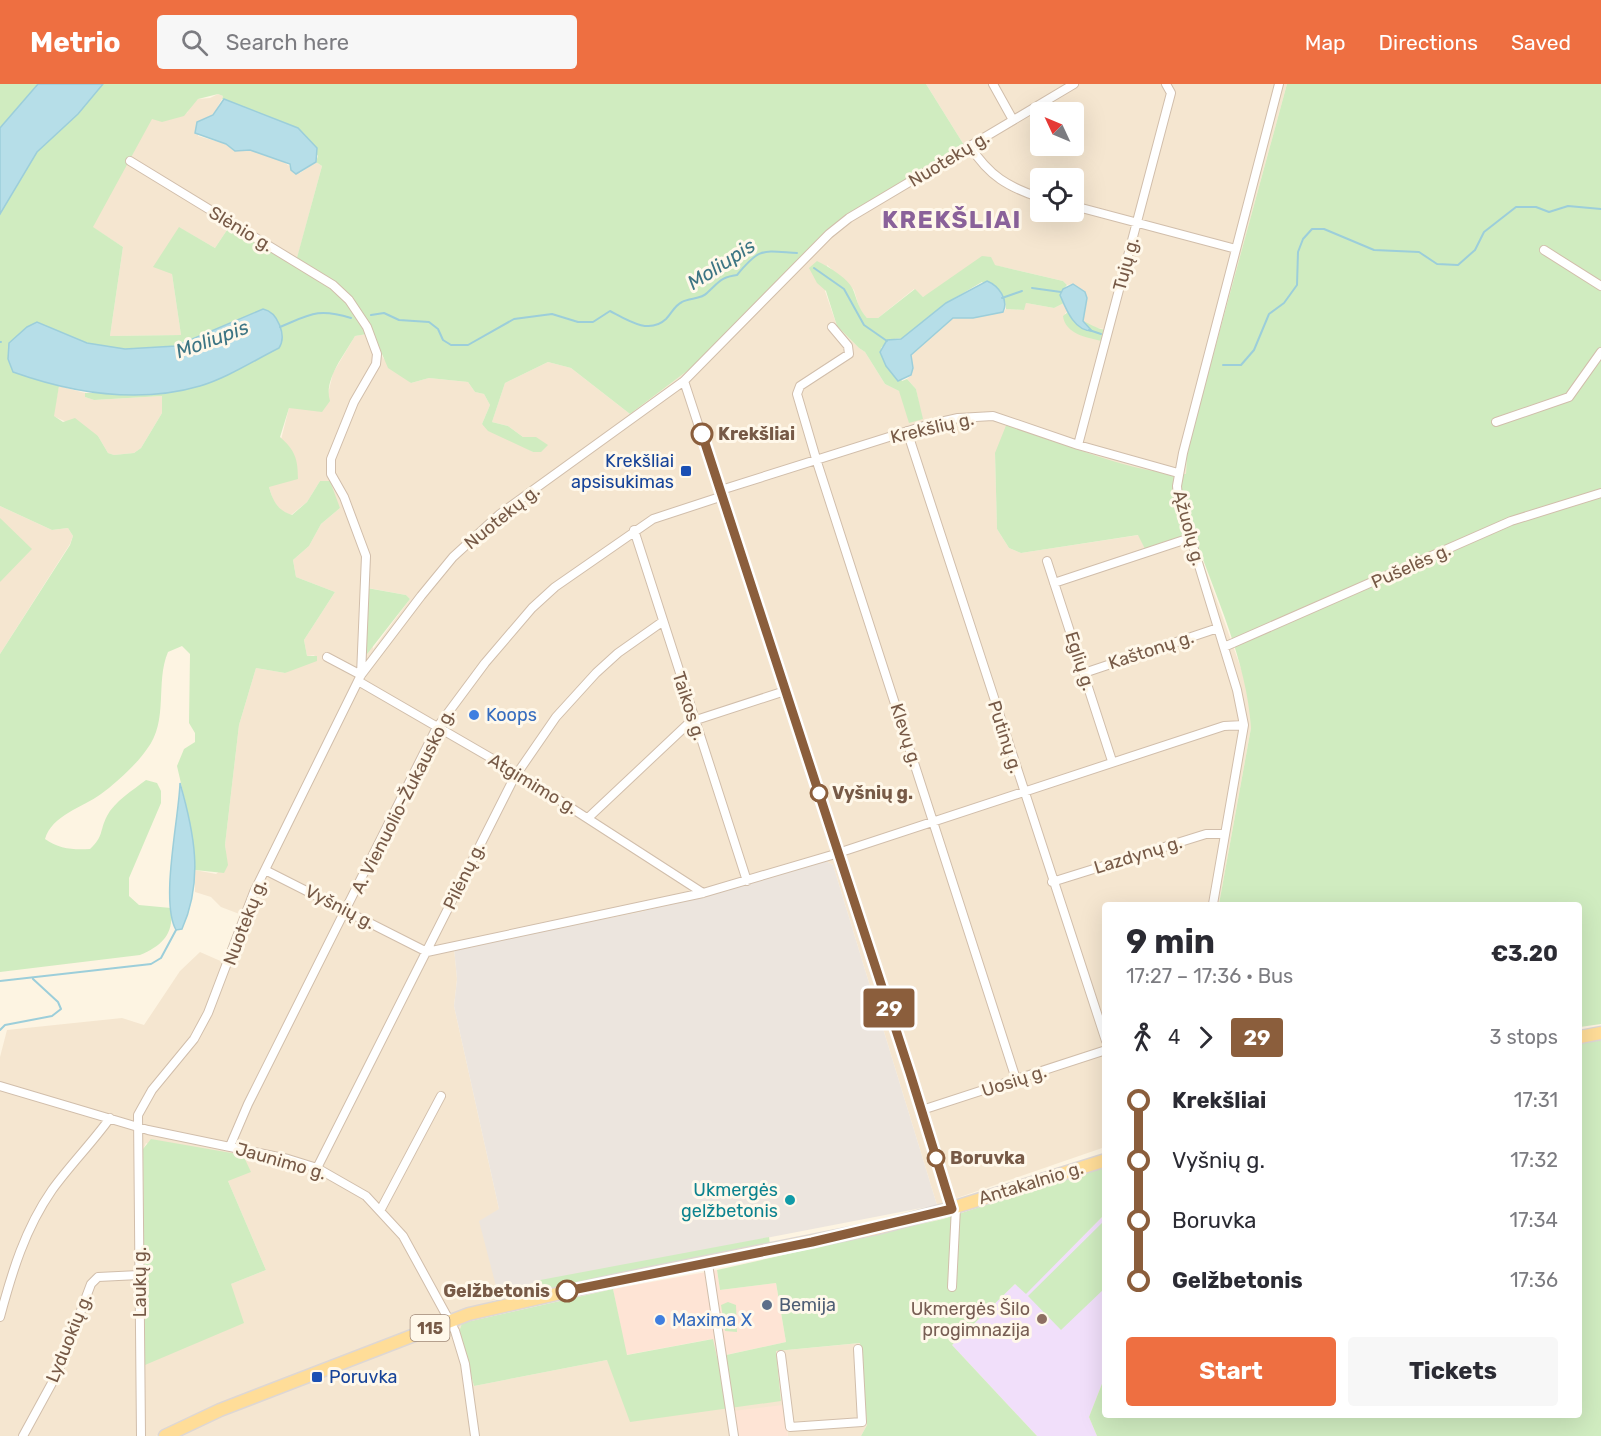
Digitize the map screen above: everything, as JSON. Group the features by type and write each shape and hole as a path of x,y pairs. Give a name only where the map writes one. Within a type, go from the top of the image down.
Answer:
{"main road":[{"path":"1582,1037 1601,1033"},
{"name":"Antakalnio g.","path":"165,1436 220,1410 449,1320 501,1305 877,1228 954,1208 1102,1161"}],"street":[{"path":"993,84 1013,120"},
{"name":"Nuotekų g.","path":"138,1127 138,1115 143,1104 194,1039 208,1013 265,870 360,678 375,654 453,557 500,514 684,381 849,218 1074,84"},
{"name":"Tujų g.","path":"1078,445 1171,93 1166,84"},
{"name":"Ąžuolų g.","path":"1213,902 1244,725 1224,647 1178,497 1178,473 1280,84"},
{"path":"970,146 998,180 1030,193"},
{"name":"Slėnio g.","path":"130,161 333,285 349,300 367,327 377,354 376,364 354,402 331,459 331,474 344,497 366,556 360,678"},
{"path":"1084,208 1236,249"},
{"path":"1544,250 1601,286"},
{"name":"Klevų g.","path":"831,327 848,346 849,354 800,386 797,394 1016,1079"},
{"path":"1496,422 1569,397 1601,352"},
{"path":"684,381 954,1208 952,1287"},
{"name":"Krekšlių g.","path":"722,493 816,459 907,431 958,418 993,416 1078,445 1178,473"},
{"name":"Putinų g.","path":"907,431 1052,882 1102,1029"},
{"name":"A. Vienuolio-Žukausko g.","path":"230,1146 248,1104 438,726 473,678 532,608 555,587 653,519 722,493"},
{"name":"Pušelės g.","path":"1224,647 1260,634 1511,521 1601,493"},
{"name":"Taikos g.","path":"634,530 747,881"},
{"path":"1054,583 1190,538"},
{"name":"Eglių g.","path":"1047,561 1112,761"},
{"name":"Pilėnų g.","path":"317,1168 518,773 556,717 596,673 618,653 662,622"},
{"name":"Kaštonų g.","path":"1084,673 1218,628"},
{"name":"Atgimimo g.","path":"327,657 518,773 704,893"},
{"path":"588,818 680,729 694,720 785,691"},
{"path":"427,952 704,893 838,853 1224,726 1244,725"},
{"name":"Lazdynų g.","path":"1052,882 1206,834 1224,834"},
{"name":"Vyšnių g.","path":"265,870 427,952"},
{"name":"Uosių g.","path":"922,1110 1102,1051"},
{"name":"Jaunimo g.","path":"0,1086 138,1127 230,1146 317,1168 342,1180 381,1209 414,1253 449,1320 463,1356 475,1436"},
{"path":"381,1209 441,1096"},
{"path":"0,1317 18,1254 33,1222 64,1175 110,1119"},
{"name":"Laukų g.","path":"138,1127 141,1436"},
{"path":"708,1264 734,1436"},
{"name":"Lyduokių g.","path":"23,1436 58,1372 91,1284 98,1277 140,1275"},
{"path":"781,1355 790,1427 862,1422 858,1349"}],"shaded area":[{"path":"926,84 1287,84 1187,451 1186,475 1168,475 995,453 997,529 1009,548 1021,553 1139,535 1145,549 1193,534 1243,674 1250,705 1251,728 1219,902 1102,902 1102,1148 937,1205 833,865 826,861 742,886 640,912 454,948 457,979 454,1006 499,1209 498,1299 222,1405 156,1436 0,1436 0,1057 7,1030 122,1018 144,1025 180,971 200,952 225,963 242,915 221,907 211,897 195,892 195,870 216,874 227,865 225,845 239,725 256,668 285,673 315,655 307,656 304,640 335,592 296,577 293,560 309,546 321,524 340,508 320,481 307,502 291,515 281,511 273,500 269,487 289,408 328,394 333,373 355,336 373,333 383,358 411,383 429,378 468,382 475,392 484,394 490,405 482,424 533,452 536,437 523,437 508,426 492,422 505,383 548,362 571,368 630,414 699,362 836,224 964,145","holes":["827,265 854,290 860,310 867,318 878,318 914,289 923,297 994,265 1063,281 1067,285 1073,284 1085,311 1083,321 1091,327 1105,329 1069,328 1065,313 1068,312 1064,303 1054,308 1026,303 1023,310 1006,309 1003,312 973,318 953,318 911,355 911,375 907,379 916,389 922,419 899,391 885,384 865,352 837,326 825,291","368,588 406,595 410,599 373,649","146,1143 228,1181 266,1270 231,1284 145,1364 143,1150"]},
{"path":"218,94 223,96 222,99 213,115 201,120 198,136 226,144 235,151 250,150 282,161 300,173 316,162 322,166 295,266 229,227 215,248 180,228 172,274 181,335 110,336 123,247 92,227 151,119 187,113 191,104 198,99 210,98"},
{"path":"59,386 85,393 85,397 94,400 162,396 162,413 141,448 134,453 114,455 108,453 98,436 53,416"},
{"path":"0,506 52,530 68,528 73,536 0,654"},
{"path":"826,861 833,865 937,1205 497,1290 479,1221 499,1209 454,1006 457,979 454,948 640,912 742,886"},
{"name":"Ukmergės Šilo progimnazija","path":"1102,1217 1102,1384 1089,1417 1097,1436 1037,1436 952,1345 1015,1284 1026,1293"},
{"path":"717,1270 720,1290 776,1283 786,1342 716,1357 712,1339 626,1355 613,1289"},
{"path":"462,1323 459,1332 474,1386 607,1360 781,1401 776,1351 861,1343 867,1425 861,1436 788,1436 783,1405 738,1436 173,1436 226,1412"},
{"path":"783,1405 788,1436 738,1436 733,1411"}],"green space":[{"path":"0,84 38,84 0,128"},
{"path":"103,84 926,84 964,145 853,212 699,362 630,414 571,368 548,362 505,383 492,422 508,426 523,437 536,437 548,445 541,452 533,452 488,431 482,424 490,405 484,394 475,392 468,382 429,378 411,383 388,368 373,333 355,336 332,376 330,401 322,412 289,408 280,437 295,455 298,479 269,487 276,504 292,515 307,502 320,481 330,481 340,508 321,524 309,546 293,560 296,577 335,592 304,640 307,656 317,656 317,661 285,673 256,668 239,725 225,845 228,865 224,873 195,870 189,818 177,766 184,749 195,742 195,733 189,723 190,654 182,646 168,652 162,676 158,726 154,738 143,755 107,790 54,824 45,839 66,848 90,849 99,837 110,811 119,801 146,780 157,783 161,791 161,803 129,878 129,896 139,905 171,908 169,932 161,943 140,955 0,972 0,654 70,545 73,536 68,528 52,530 0,506 0,214 37,152 78,114","holes":["218,94 223,96 222,99 298,128 318,156 316,162 322,166 295,265 229,227 215,248 179,227 153,267 172,274 181,335 110,336 123,247 93,227 152,119 162,122 184,116 198,99","263,309 126,393 85,393 85,397 94,400 162,396 162,413 141,448 134,453 114,455 108,453 98,436 75,418 63,422 54,416 59,386 14,372 37,322 87,343 125,349 176,346"]},
{"path":"1287,84 1601,84 1601,1024 1582,1027 1582,902 1219,902 1251,728 1237,654 1194,534 1145,549 1138,535 1021,553 1009,548 997,529 995,453 1007,423 1120,463 1166,473 1186,474 1187,451"},
{"path":"982,256 991,257 995,265 1063,281 1067,285 1061,292 1064,303 1054,308 1026,303 1024,310 1006,309 1005,301 982,282 946,303 901,339 886,344 881,348 902,381 907,379 916,389 923,419 909,423 899,391 885,384 865,352 837,326 826,291 817,283 809,268 817,261 838,274 852,287 860,309 867,318 878,318 915,289 923,297"},
{"path":"1068,312 1074,321 1086,326 1083,321 1105,330 1102,341 1084,337 1068,327 1063,316"},
{"path":"0,518 32,549 0,582"},
{"path":"367,588 406,595 410,599 367,654 364,652"},
{"path":"1601,1038 1601,1436 1097,1436 1089,1417 1102,1384 1102,1418 1582,1418 1582,1042"},
{"path":"151,1139 243,1155 251,1172 228,1181 266,1270 231,1284 244,1323 145,1365 143,1149"},
{"path":"1102,1167 1102,1217 1026,1294 1015,1284 952,1345 1037,1436 861,1436 867,1425 860,1343 776,1351 781,1401 630,1422 607,1360 474,1386 459,1332 462,1323 613,1289 627,1355 713,1339 717,1357 786,1342 776,1283 720,1290 717,1270 943,1219"},
{"path":"1102,1223 1102,1291 1061,1330 1028,1296"},
{"path":"769,1237 770,1245 537,1291 535,1281"},
{"path":"728,1302 736,1305 737,1332 725,1331 721,1305"}],"water":[{"path":"38,84 103,84 78,114 37,152 0,214 0,128"},
{"path":"224,99 298,128 317,148 316,162 296,174 291,170 290,164 250,150 235,151 226,144 195,133 197,122 213,115"},
{"path":"987,281 1002,294 1005,303 1003,312 973,318 953,318 911,355 913,368 911,375 898,381 886,366 880,352 887,340 901,339 946,303"},
{"path":"1073,284 1085,292 1087,298 1083,321 1092,331 1076,323 1068,313 1060,295 1063,289"},
{"path":"263,309 273,315 280,325 282,337 279,348 220,379 177,391 129,395 105,394 58,386 13,372 8,359 9,343 27,327 37,322 87,343 125,349 176,346"},
{"path":"180,783 193,838 195,874 189,911 182,929 176,930 172,917 170,880"}],"waterway":[{"name":"Moliupis","path":"1223,365 1241,365 1254,350 1269,314 1284,303 1297,285 1298,252 1303,239 1312,229 1324,229 1374,250 1419,252 1437,264 1458,265 1475,250 1484,232 1516,207 1536,207 1549,212 1568,206 1601,209"},
{"name":"Moliupis","path":"371,315 384,313 399,320 429,322 438,329 443,340 451,345 468,345 514,319 552,314 578,322 593,322 610,311 638,324 652,326 666,319 679,304 705,295 724,279 737,275 757,255 769,252 797,253"},
{"name":"Moliupis","path":"814,268 844,289 864,325 887,341"},
{"name":"Moliupis","path":"1032,288 1061,292"},
{"name":"Moliupis","path":"1002,298 1022,291"},
{"name":"Moliupis","path":"280,327 322,313 351,318"},
{"name":"Moliupis","path":"1089,330 1101,334"},
{"path":"0,981 151,964 161,958 176,930"},
{"path":"0,1030 5,1025 52,1016 61,1009 58,1002 33,979"}],"bus line":[{"name":"29","path":"567,1291 812,1242 952,1209 702,434"}],"place":[{"name":"Krekšliai","path":"702,434"},
{"name":"Krekšliai apsisukimas","path":"686,471"},
{"name":"Koops","path":"474,715"},
{"name":"Vyšnių g.","path":"819,793"},
{"name":"Boruvka","path":"936,1158"},
{"name":"Ukmergės gelžbetonis","path":"790,1200"},
{"name":"Gelžbetonis","path":"567,1291"},
{"name":"Bemija","path":"767,1305"},
{"name":"Ukmergės Šilo progimnazija","path":"1042,1319"},
{"name":"Maxima X","path":"660,1320"},
{"name":"Poruvka","path":"317,1377"}],"district":[{"name":"KREKŠLIAI","path":"952,220"}]}
